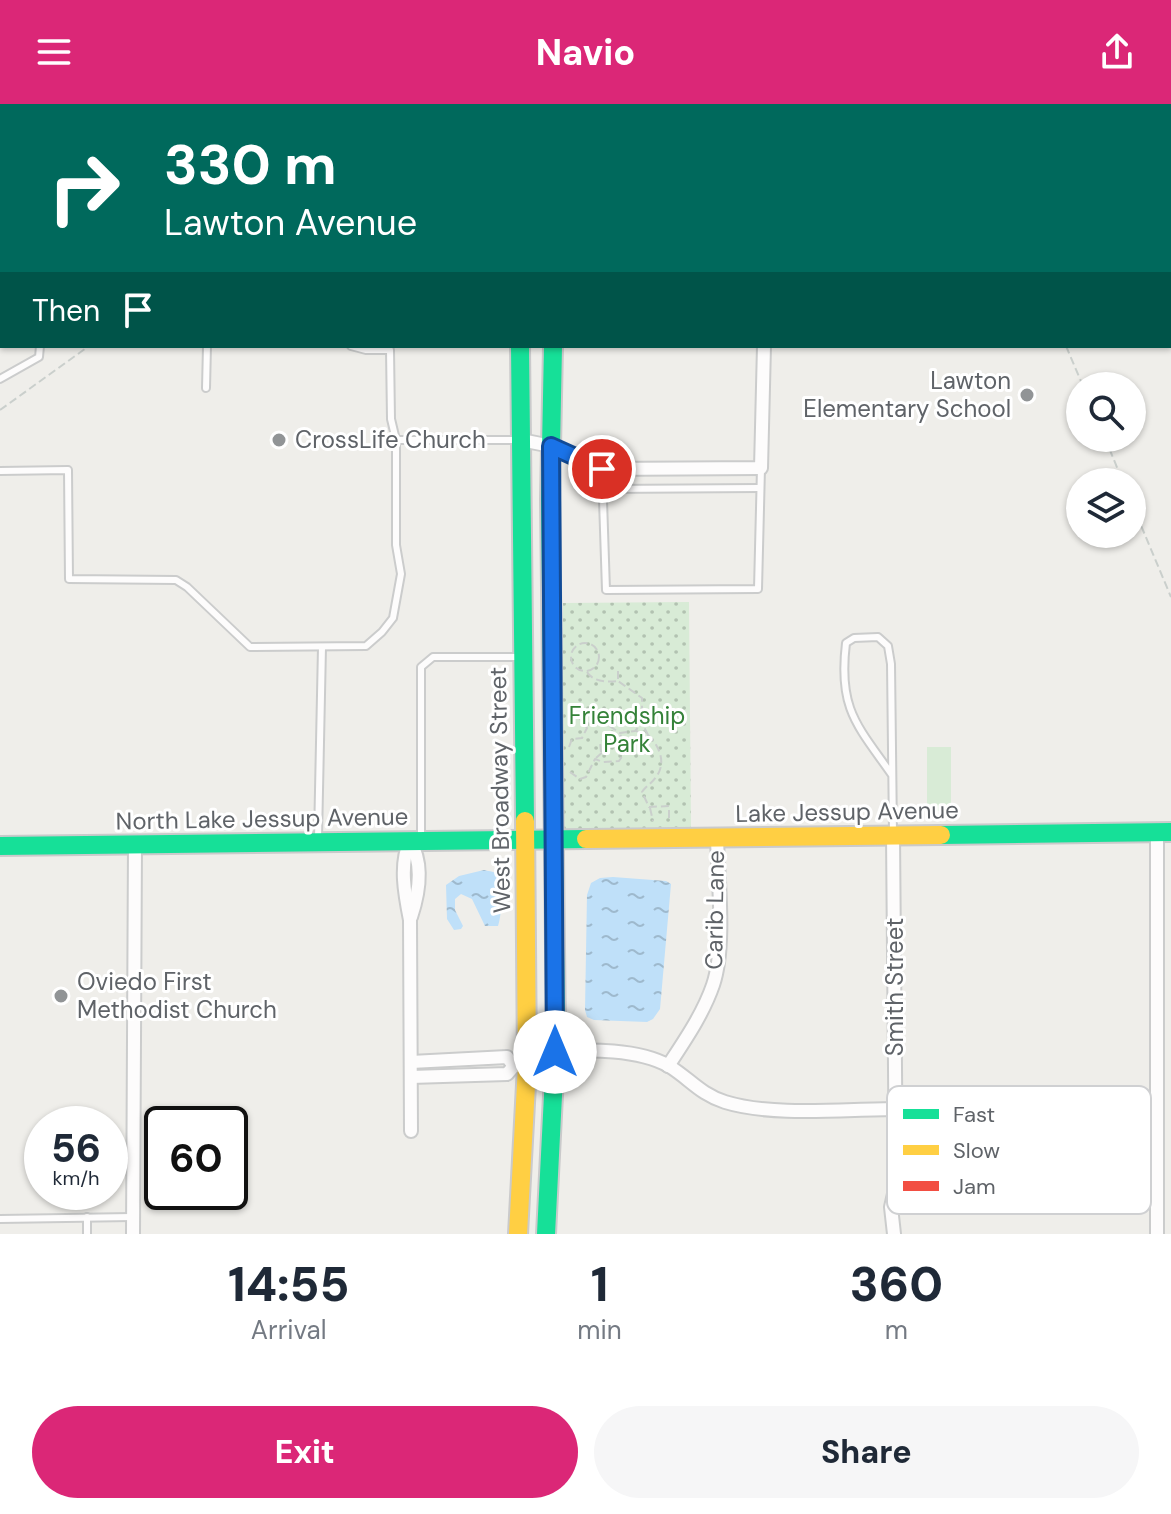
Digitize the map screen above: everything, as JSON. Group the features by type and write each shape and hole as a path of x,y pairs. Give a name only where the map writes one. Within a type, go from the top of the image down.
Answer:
{"main road":[{"name":"West Broadway Street","path":"518,1234 525,839 520,348"},
{"path":"546,1234 555,1052 553,348"},
{"name":"Lake Jessup Avenue","path":"525,839 1164,832"},
{"name":"North Lake Jessup Avenue","path":"0,846 525,839"}],"street":[{"path":"521,440 551,446 602,469 761,468 764,348"},
{"path":"1157,1234 1164,832"},
{"name":"Smith Street","path":"893,835 896,1086"},
{"name":"Carib Lane","path":"668,1066 703,1009 714,982 719,918 717,838"},
{"path":"411,1131 410,920 418,896 416,841"},
{"path":"133,1234 135,844"},
{"path":"555,1052 596,1050 629,1054 668,1066 696,1089 724,1102 757,1109 887,1109"},
{"path":"411,1062 507,1057 520,1066 507,1074 411,1077"},
{"name":"Smith Street","path":"892,1214 894,1234"}],"lane":[{"path":"0,379 39,357 40,348"},
{"path":"206,388 207,348"},
{"path":"0,471 68,470 69,579 176,580 250,647 366,646 393,618 401,574 396,545 396,440 391,419 390,350 358,348"},
{"path":"396,440 521,440"},
{"path":"602,469 606,590 758,589 761,468"},
{"path":"605,489 760,488"},
{"path":"892,775 851,716 846,699 846,643 854,638 878,637 888,646 891,664 893,835"},
{"path":"318,842 322,647"},
{"path":"416,841 421,667 433,657 523,657"},
{"path":"87,1217 87,1234"},
{"path":"0,1219 133,1217"}],"path":[{"path":"0,410 86,348"},
{"path":"1067,348 1077,372"},
{"path":"1146,537 1171,597"},
{"path":"586,671 596,665 598,653 594,646 581,643 574,648 571,657 574,666 594,679 618,681 642,698 642,723 656,742 661,763 659,774 642,792 653,828"},
{"path":"618,669 618,681"},
{"path":"567,755 572,739 587,734 587,728 580,719 593,707 614,731 635,731 648,735"},
{"path":"635,731 642,723"},
{"path":"567,764 574,777 586,777 614,731"},
{"path":"595,759 615,763 623,757 625,746 620,733"},
{"path":"602,753 600,742 611,738"},
{"path":"649,807 669,806 669,828"}],"green space":[{"name":"Friendship Park","path":"689,602 691,827 563,830 563,603"},
{"path":"927,747 951,747 951,811 927,811"}],"water":[{"path":"484,870 495,873 499,878 501,907 498,926 485,926 472,899 461,894 455,899 455,910 463,926 454,930 447,919 446,885 459,876"},
{"path":"600,878 671,884 660,1009 647,1022 594,1020 587,1017 585,1010 587,895 591,883"}],"traffic: fast":[{"path":"520,348 525,821"},
{"path":"546,1234 556,1036 550,499 553,348"},
{"path":"941,835 1171,832"},
{"path":"0,846 586,839"}],"traffic: slow":[{"path":"518,1234 527,1066 525,821"},
{"path":"586,839 941,835"}],"place":[{"name":"Lawton Elementary School","path":"1027,395"},
{"name":"CrossLife Church","path":"279,440"},
{"name":"Oviedo First Methodist Church","path":"61,996"}],"route":[{"path":"555,1052 551,446 602,469"}]}
